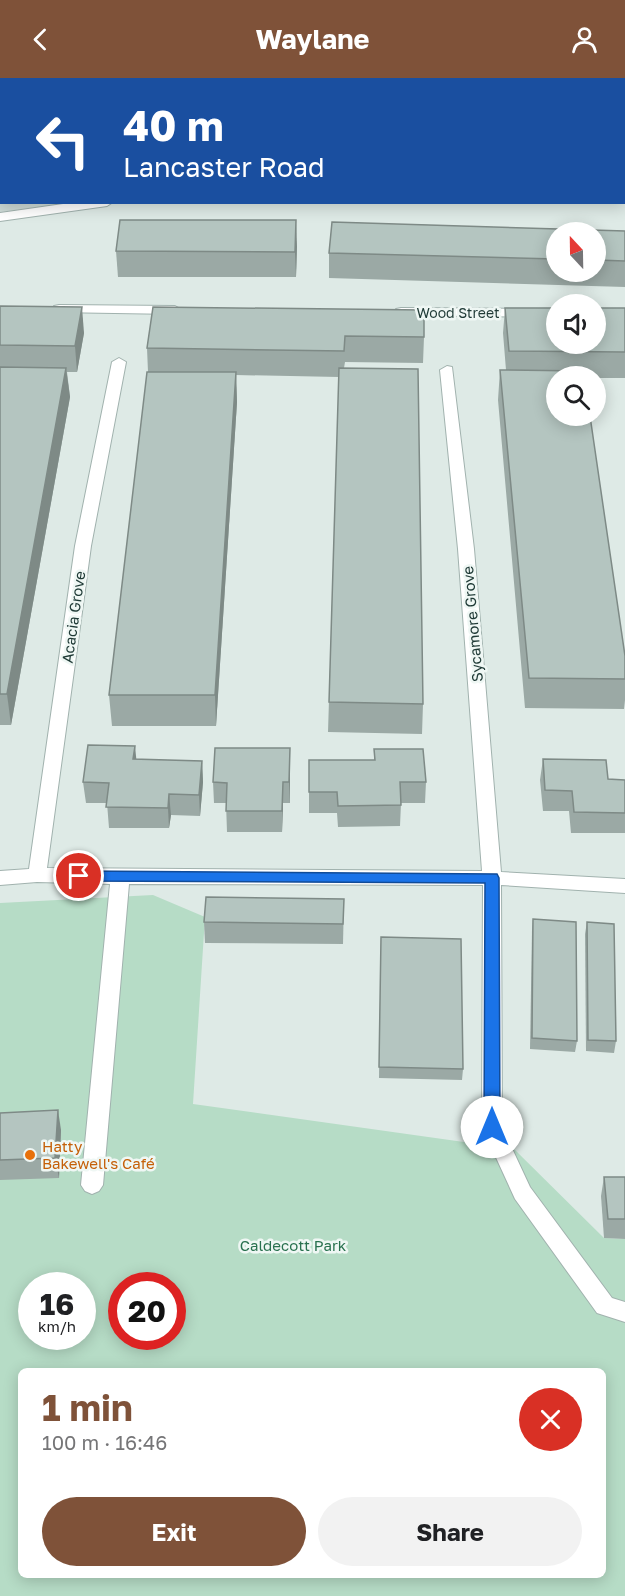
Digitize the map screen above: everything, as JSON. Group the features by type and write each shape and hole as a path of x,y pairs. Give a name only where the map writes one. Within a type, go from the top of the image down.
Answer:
{"street":[{"path":"0,217 94,204"},
{"path":"45,309 186,310"},
{"name":"Wood Street","path":"387,312 546,313"},
{"name":"Acacia Grove","path":"38,875 83,546 118,362"},
{"name":"Sycamore Grove","path":"447,370 467,561 492,878 492,1127 522,1192 604,1306 625,1312"},
{"path":"0,878 38,875 492,878 625,886"},
{"path":"92,1185 120,877"}],"shaded area":[{"path":"0,204 61,204 0,212"}],"green space":[{"name":"Caldecott Park","path":"153,895 205,917 193,1104 514,1149 604,1238 625,1239 625,1596 0,1596 0,903"}],"building":[{"path":"120,220 296,220 295,252 116,251"},
{"path":"332,222 546,229 546,259 329,253"},
{"path":"606,230 625,231 625,261 606,260"},
{"path":"0,306 82,307 75,346 0,345"},
{"path":"153,307 424,310 424,337 345,336 344,351 147,348"},
{"path":"505,308 546,308 546,351 509,351"},
{"path":"606,308 625,308 625,352 606,352"},
{"path":"0,367 66,368 7,694 0,694"},
{"path":"339,368 418,369 423,704 329,702"},
{"path":"500,370 546,371 546,426 591,426 625,656 625,679 529,678"},
{"path":"147,372 236,372 215,695 109,695"},
{"path":"88,745 135,746 133,759 202,761 199,795 169,794 168,808 106,807 109,783 83,782"},
{"path":"215,748 290,748 289,782 283,782 282,811 226,811 227,783 213,782"},
{"path":"374,749 423,749 426,782 400,782 401,805 338,806 337,792 309,792 309,760 375,760"},
{"path":"543,759 606,760 608,779 625,780 625,813 574,812 572,791 545,790"},
{"path":"206,897 344,899 343,924 204,922"},
{"path":"533,919 576,922 577,1041 532,1038"},
{"path":"587,922 614,924 616,1041 588,1040"},
{"path":"381,937 461,939 463,1069 379,1067"},
{"path":"58,1110 55,1158 0,1160 0,1113"},
{"path":"604,1177 625,1177 625,1219 608,1219"}],"place":[{"name":"Hatty Bakewell's Café","path":"30,1155"}],"route":[{"path":"79,876 492,878 490,909 492,1127"}]}
